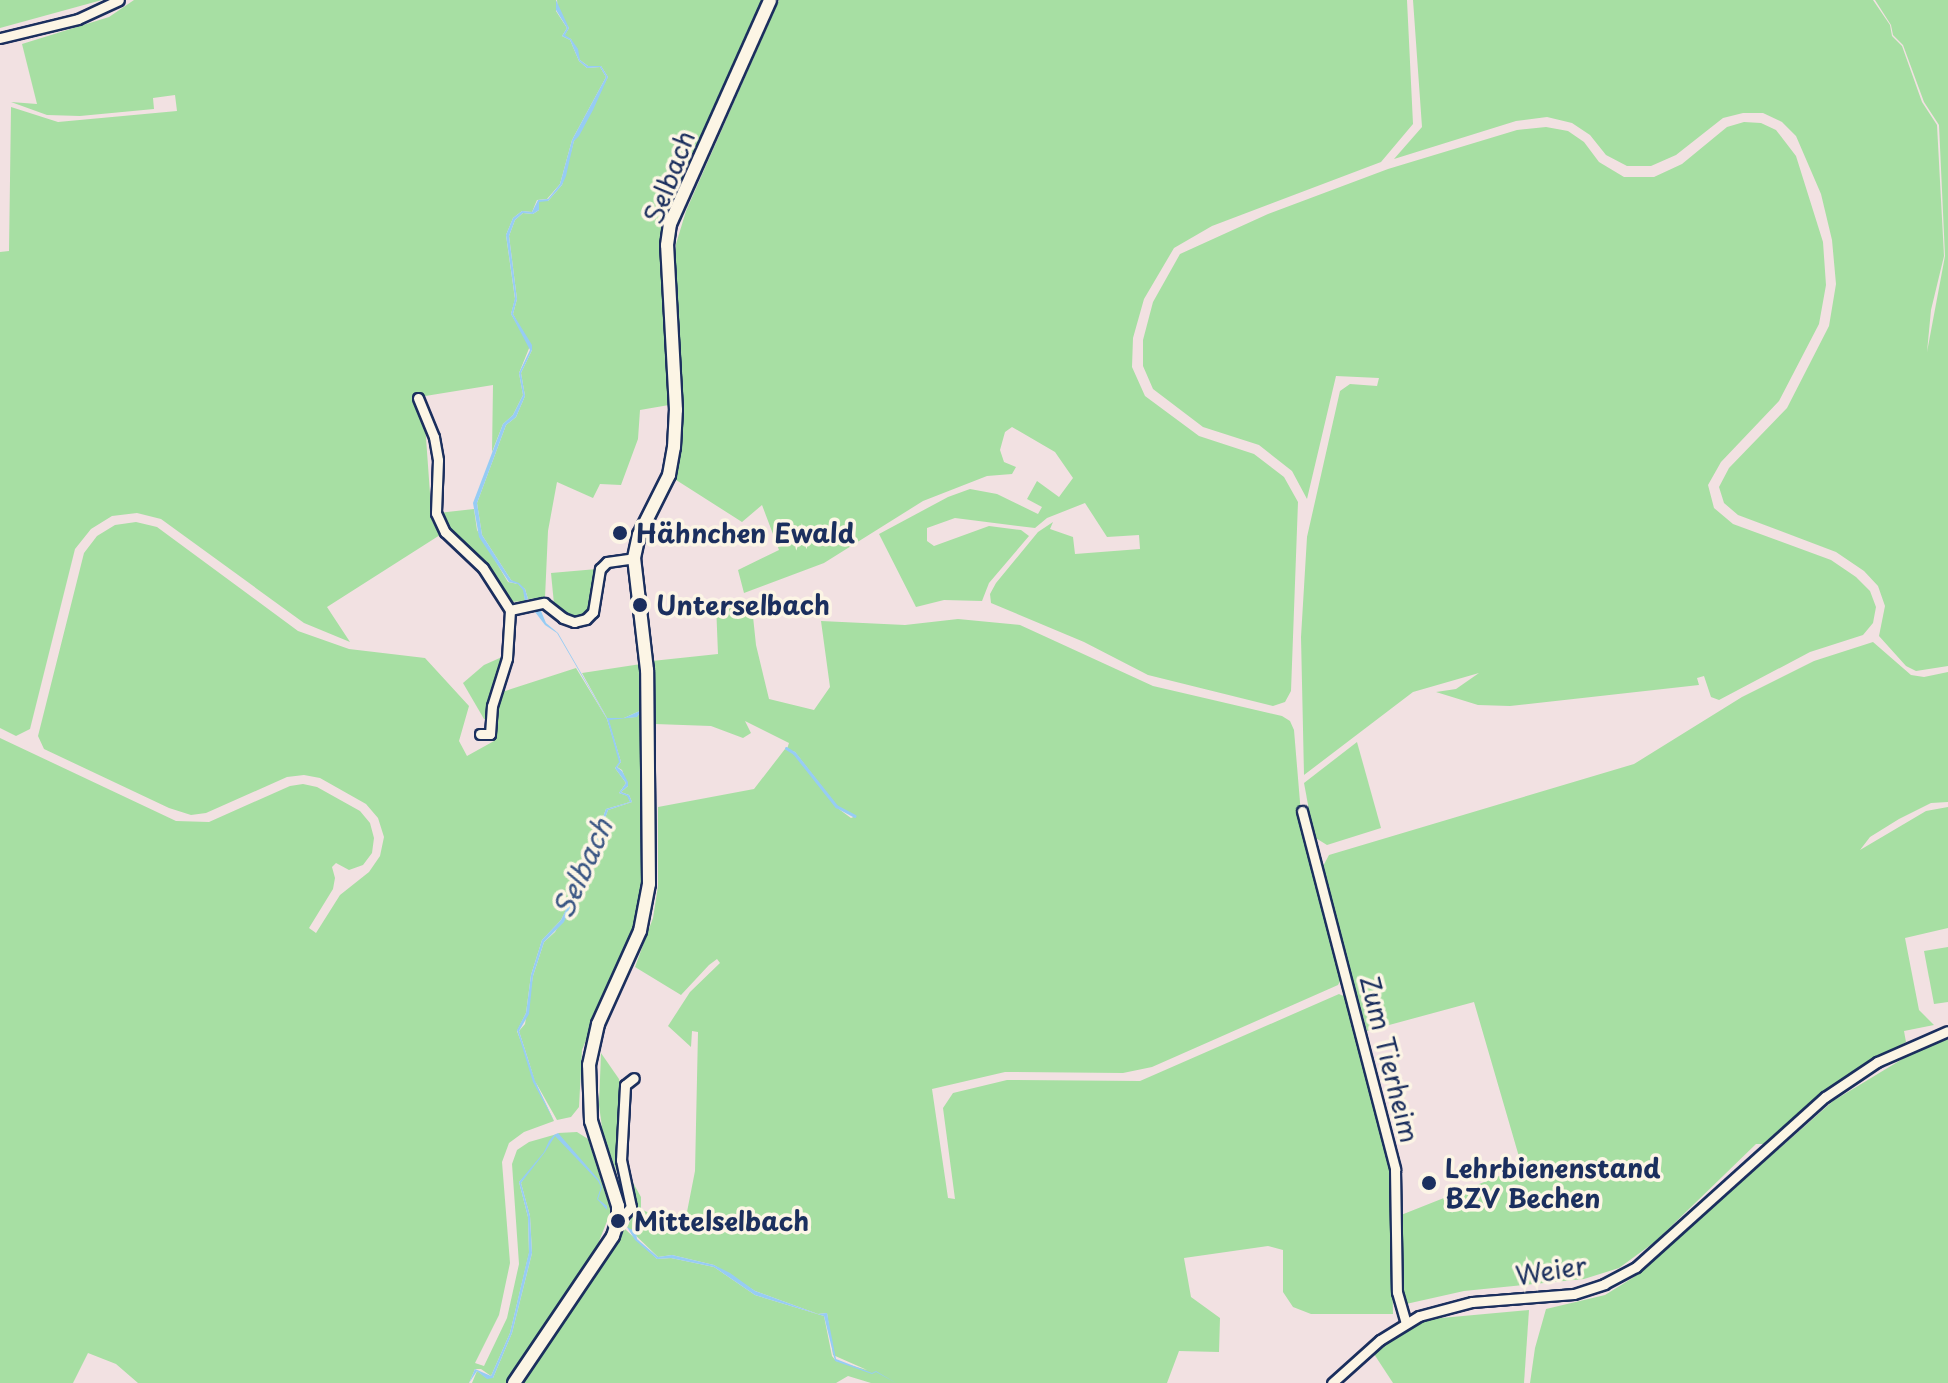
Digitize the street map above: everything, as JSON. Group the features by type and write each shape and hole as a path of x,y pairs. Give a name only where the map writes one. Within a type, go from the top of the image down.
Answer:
{"street":[{"path":"0,38 78,19 119,0"},
{"name":"Selbach","path":"618,1221 618,1206 591,1121 589,1077 594,1036 640,931 649,884 647,670 634,558 639,535 669,475 674,447 676,410 666,265 670,224 770,0"},
{"path":"418,398 434,437 438,460 436,513 445,532 483,568 510,610 507,658 492,706 490,734 480,734"},
{"path":"510,610 544,603 563,618 574,622 586,619 593,612 600,569 607,562 634,558"},
{"name":"Zum Tierheim","path":"1302,811 1395,1169 1397,1292 1406,1323"},
{"name":"Weier","path":"1332,1383 1406,1323 1445,1307 1574,1294 1636,1267 1825,1097 1910,1045 1948,1031"},
{"path":"514,1383 613,1236 618,1221 631,1207 621,1160 625,1085 634,1078"}],"green space":[{"path":"0,0 102,0 0,28"},
{"path":"134,0 556,0 556,11 567,28 562,36 570,40 579,61 587,68 600,67 606,77 572,140 560,184 547,199 537,200 532,212 522,211 513,218 506,235 515,299 511,314 530,346 519,373 523,395 513,415 503,424 492,452 493,385 413,398 425,424 432,521 440,535 327,607 350,642 304,623 161,519 137,513 112,516 91,529 75,549 30,729 16,736 0,728 0,252 9,251 11,107 58,122 177,111 175,95 153,98 154,109 80,116 47,115 11,102 37,104 22,44 109,17"},
{"path":"557,0 763,0 664,220 661,278 669,405 640,410 638,439 621,485 600,484 593,498 557,482 548,531 545,598 528,599 525,589 511,580 482,535 477,503 506,425 516,417 525,396 521,373 532,350 513,314 517,299 509,236 515,220 523,213 533,214 539,210 539,201 548,201 562,185 574,141 608,77 601,66 588,66 580,60 571,39 564,36 569,28 558,10"},
{"path":"779,0 1407,0 1413,124 1381,162 1212,226 1174,248 1144,299 1133,338 1132,367 1145,396 1199,436 1254,454 1284,477 1298,502 1291,691 1285,702 1273,706 1148,675 1084,642 991,603 990,594 996,583 1038,532 1053,522 1050,529 1073,537 1075,554 1140,549 1139,535 1107,537 1085,503 1047,518 1035,528 955,518 927,528 927,541 934,546 989,526 1021,530 1029,536 989,583 982,601 944,600 916,607 879,534 948,497 970,489 997,494 1038,514 1042,507 1027,499 1037,481 1059,497 1073,478 1055,452 1012,427 1005,432 1000,450 1004,462 1016,467 1012,474 987,476 923,501 824,563 744,593 738,570 779,550 762,505 742,522 673,478 676,244 686,211"},
{"path":"1413,0 1873,0 1890,25 1892,36 1902,46 1922,102 1937,125 1944,256 1931,310 1927,352 1945,256 1939,125 1924,102 1903,45 1893,35 1891,25 1875,0 1948,0 1948,666 1916,671 1906,666 1879,636 1885,606 1878,586 1864,571 1836,552 1738,515 1724,503 1719,487 1729,468 1787,408 1829,326 1836,284 1832,240 1821,194 1796,136 1782,122 1763,113 1743,113 1723,118 1676,155 1651,166 1627,166 1606,155 1590,135 1572,123 1547,117 1516,121 1394,159 1422,127"},
{"path":"1744,122 1761,123 1776,130 1796,156 1823,242 1826,285 1819,324 1779,401 1721,462 1708,485 1714,508 1733,524 1831,560 1856,577 1870,591 1876,607 1873,623 1863,635 1810,652 1719,700 1711,697 1704,676 1697,678 1699,685 1510,706 1478,705 1436,692 1456,689 1479,673 1413,692 1304,775 1301,637 1307,537 1340,391 1350,384 1377,386 1379,378 1336,376 1307,499 1292,471 1259,445 1203,427 1153,389 1143,366 1143,340 1153,302 1180,254 1268,214 1388,169 1517,130 1546,127 1568,131 1584,142 1599,162 1624,177 1654,177 1682,164 1727,127"},
{"path":"474,509 477,530 508,582 518,584 524,590 525,601 505,599 438,513"},
{"path":"136,522 157,527 298,631 349,649 425,658 469,706 459,741 467,756 494,741 499,693 576,668 607,719 620,762 615,768 626,783 619,793 628,796 630,802 606,809 577,888 561,920 542,940 531,975 526,1013 517,1031 554,1121 524,1132 509,1143 502,1162 510,1263 499,1315 475,1363 484,1366 507,1318 519,1264 512,1164 517,1150 529,1142 559,1136 558,1133 577,1132 588,1139 611,1211 596,1249 506,1383 472,1383 477,1371 487,1378 493,1378 512,1333 532,1253 530,1216 521,1183 526,1175 519,1182 528,1217 529,1253 510,1333 491,1376 481,1369 475,1369 469,1383 138,1383 116,1364 88,1353 73,1383 0,1383 0,738 176,821 209,822 290,786 303,784 317,787 360,811 370,823 374,838 372,853 363,865 349,870 336,863 332,867 335,878 333,889 309,928 316,933 340,895 369,872 380,856 384,837 378,818 366,804 320,778 304,775 287,777 206,813 191,815 169,808 44,749 38,736 84,553 97,536 115,525"},
{"path":"597,569 590,609 575,618 565,615 554,604 551,573"},
{"path":"716,604 752,607 756,645 769,699 814,710 830,687 821,621 905,625 958,619 1020,625 1153,686 1282,716 1290,721 1294,730 1302,826 1343,975 1338,985 1152,1067 1123,1073 1005,1072 932,1089 948,1198 955,1199 943,1108 953,1093 1007,1080 1140,1081 1339,994 1350,999 1390,1166 1393,1314 1311,1314 1293,1307 1283,1292 1283,1250 1268,1246 1184,1258 1191,1297 1220,1318 1219,1352 1179,1351 1167,1383 871,1383 848,1376 836,1383 520,1383 625,1229 657,1259 671,1258 714,1267 755,1295 824,1316 832,1356 836,1361 867,1370 833,1355 827,1313 818,1314 755,1291 714,1265 672,1255 658,1257 627,1227 637,1207 627,1172 641,1197 641,1209 675,1226 686,1217 695,1171 698,1032 692,1031 691,1047 668,1026 690,992 720,963 717,959 709,965 681,995 635,967 653,918 658,886 658,807 754,789 785,749 794,753 836,807 851,818 856,816 837,806 795,752 787,749 789,743 745,721 751,733 743,738 711,726 655,724 652,661 718,654"},
{"path":"1873,642 1911,675 1924,677 1948,672 1948,802 1931,803 1899,819 1870,837 1860,850 1926,811 1948,807 1948,928 1905,938 1919,1010 1934,1025 1904,1031 1906,1042 1819,1095 1763,1144 1756,1144 1656,1241 1619,1268 1584,1279 1464,1291 1406,1304 1401,1287 1401,1215 1522,1167 1474,1002 1367,1031 1322,868 1329,855 1634,764 1742,697 1814,661"},
{"path":"502,657 487,719 484,719 463,683 484,665"},
{"path":"641,664 642,710 624,718 607,718 582,673"},
{"path":"642,712 643,885 638,915 582,1050 579,1107 571,1117 557,1120 535,1081 519,1031 525,1024 533,976 544,942 555,932 579,889 608,810 632,802 629,795 621,792 628,786 622,770 617,767 621,762 608,719 636,717"},
{"path":"1357,742 1381,828 1327,845 1314,837 1304,783"},
{"path":"1948,947 1948,1002 1934,1004 1924,951"},
{"path":"1948,1039 1948,1383 1530,1383 1535,1348 1546,1309 1605,1295 1634,1277 1833,1101 1909,1055"},
{"path":"601,1053 619,1079 622,1093 626,1197 603,1135 599,1105"},
{"path":"1529,1310 1524,1383 1393,1383 1374,1354 1406,1330 1430,1319"}],"water":[{"path":"556,0 569,28 565,35 571,39 578,49 580,60 588,66 601,66 608,77 574,141 562,185 548,201 539,202 539,210 533,214 523,213 515,220 509,236 517,299 513,314 532,350 521,373 525,396 516,417 506,425 477,503 482,535 511,580 519,583 525,589 528,599 525,601 523,590 518,584 509,582 479,537 473,503 503,424 513,415 523,395 519,373 530,350 511,314 515,298 506,235 513,218 522,211 532,212 538,200 548,199 560,184 572,140 606,77 600,67 587,68 579,61 570,40 562,36 567,28 556,10"},
{"path":"532,608 541,611 546,623 558,633 607,718 624,718 642,710 637,717 609,720 621,762 617,767 628,782 621,792 629,795 632,802 608,810 587,871 564,922 544,942 533,976 529,1014 519,1031 535,1081 554,1121 533,1082 517,1030 526,1013 531,975 542,940 561,920 584,870 606,809 630,802 627,796 619,793 626,783 615,768 619,762 607,719 557,633 545,625"},
{"path":"558,1133 599,1180 602,1187 598,1199 607,1206 607,1210 597,1199 601,1187 598,1181 555,1136 545,1152 521,1183 530,1216 532,1253 512,1333 493,1378 487,1379 477,1371 469,1383 475,1369 491,1376 510,1333 529,1252 528,1217 519,1182 544,1152 549,1141"},
{"path":"627,1227 636,1232 637,1239 658,1257 672,1255 714,1265 755,1291 818,1314 827,1313 836,1359 872,1373 876,1371 896,1383 876,1372 872,1374 835,1361 824,1316 755,1295 714,1267 671,1258 657,1259 635,1240"}],"waterway":[{"path":"786,748 794,753 836,806 855,816"}],"place":[{"name":"Hähnchen Ewald","path":"620,533"},
{"name":"Unterselbach","path":"640,605"},
{"name":"Lehrbienenstand BZV Bechen","path":"1429,1183"},
{"name":"Mittelselbach","path":"618,1221"}]}
